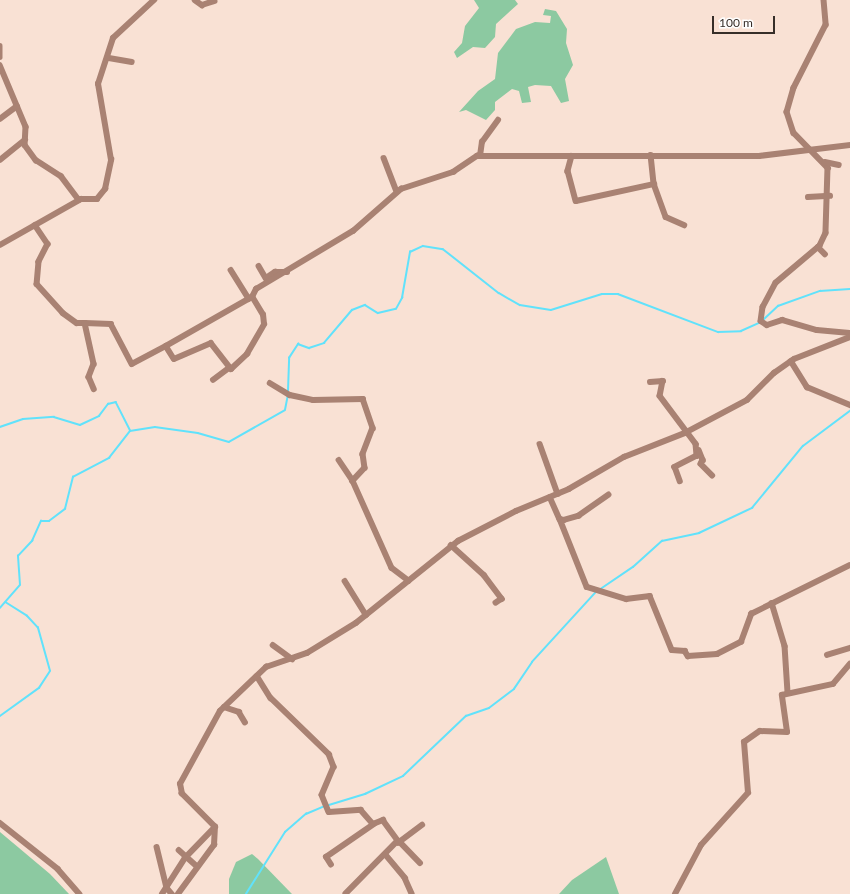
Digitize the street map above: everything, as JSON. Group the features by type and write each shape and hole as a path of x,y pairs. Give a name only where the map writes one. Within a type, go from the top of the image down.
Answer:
{"street":[{"path":"0,245 79,200 97,199 105,189 109,174 110,148 98,89 109,58 110,47 120,29 154,0"},
{"path":"195,0 202,5 214,1"},
{"path":"824,0 826,25 794,88 787,112 789,126 811,151 825,162 839,165"},
{"path":"0,46 0,57"},
{"path":"109,58 132,62"},
{"path":"0,65 26,127 25,140 36,160 53,168 79,200"},
{"path":"0,119 17,106"},
{"path":"480,156 482,142 498,120"},
{"path":"0,160 25,140"},
{"path":"35,225 48,244 39,262 37,284 63,313 77,323 111,324 132,364 251,298 256,289 287,272 353,231 397,192 453,172 480,156 759,156 811,151 850,145"},
{"path":"651,155 654,184 668,219 684,225"},
{"path":"572,156 568,170 576,201 654,184"},
{"path":"384,158 397,192"},
{"path":"825,162 830,196 826,233 818,246 776,283 763,307 761,321 767,325 782,320 817,330 850,333"},
{"path":"808,197 830,196"},
{"path":"818,246 825,254"},
{"path":"258,266 266,278 275,272 287,272"},
{"path":"213,380 247,354 264,324 263,315 231,270"},
{"path":"85,323 94,364 89,376 94,389"},
{"path":"178,894 214,844 215,827 179,788 224,707 266,667 292,659 313,650 366,615 451,545 558,494 624,457 685,433 755,395 774,373 791,361 850,337"},
{"path":"166,346 174,359 214,344 229,368"},
{"path":"791,361 807,387 850,405"},
{"path":"650,382 663,380 660,396 673,409 685,433 696,444 703,460 701,464 712,475"},
{"path":"270,383 290,395 313,400 363,399 373,428 363,454 365,468 353,482"},
{"path":"540,444 558,494"},
{"path":"680,481 675,467 697,456 696,444"},
{"path":"339,460 353,482 392,568 409,581"},
{"path":"560,519 578,516 608,495"},
{"path":"550,497 584,574 585,586 626,599 650,596 672,650 685,651 690,656 723,651 742,641 744,631 750,625 749,616 772,603 850,565"},
{"path":"451,545 484,575 502,599 496,603"},
{"path":"345,581 366,615"},
{"path":"772,603 785,646 788,692"},
{"path":"273,645 292,659"},
{"path":"827,655 850,648"},
{"path":"675,894 701,845 748,793 744,742 760,731 787,732 781,697 788,692 833,684 850,664"},
{"path":"257,676 272,698 329,754 334,767 323,789 326,807 337,813 361,810 374,824"},
{"path":"224,707 239,712 245,722"},
{"path":"331,865 326,857 374,824 383,820 399,842 420,863"},
{"path":"0,822 58,869 80,894"},
{"path":"346,894 399,842 422,825"},
{"path":"162,894 185,858 215,827"},
{"path":"157,847 167,886 172,894"},
{"path":"179,850 185,858 198,867"},
{"path":"386,855 405,878 412,894"}],"green space":[{"path":"474,0 515,0 518,4 496,24 495,37 485,48 473,47 457,58 454,52 462,43 465,26 479,8"},
{"path":"545,9 556,11 567,29 566,43 573,65 565,79 569,101 561,103 551,86 535,85 528,87 531,102 522,103 519,91 512,89 495,102 495,110 486,120 466,110 459,112 478,91 495,79 498,53 516,29 535,22 550,23 551,16 543,15"},
{"path":"0,832 50,874 69,894 0,894"},
{"path":"252,854 292,894 229,894 229,879 236,862"},
{"path":"606,857 619,894 559,894 572,880"}],"waterway":[{"path":"288,391 289,358 298,344 309,348 324,343 352,310 365,305 378,313 396,309 402,298 410,252 423,246 443,249 499,293 520,305 551,310 602,294 618,294 718,332 741,331 759,323"},
{"path":"762,321 778,306 820,291 850,289"},
{"path":"0,608 20,585 18,556 32,541 41,521 49,521 65,509 73,477 109,458 130,431 155,427 198,433 229,442 285,410 288,395"},
{"path":"0,427 23,419 54,417 80,425 99,416 108,404 116,402 130,430"},
{"path":"599,590 633,567 662,541 699,533 752,508 803,446 850,411"},
{"path":"329,805 365,794 403,776 466,716 489,708 514,689 532,662 596,592"},
{"path":"0,716 39,688 50,671 38,628 27,616 6,603"},
{"path":"246,894 285,832 306,814 325,806"}]}
